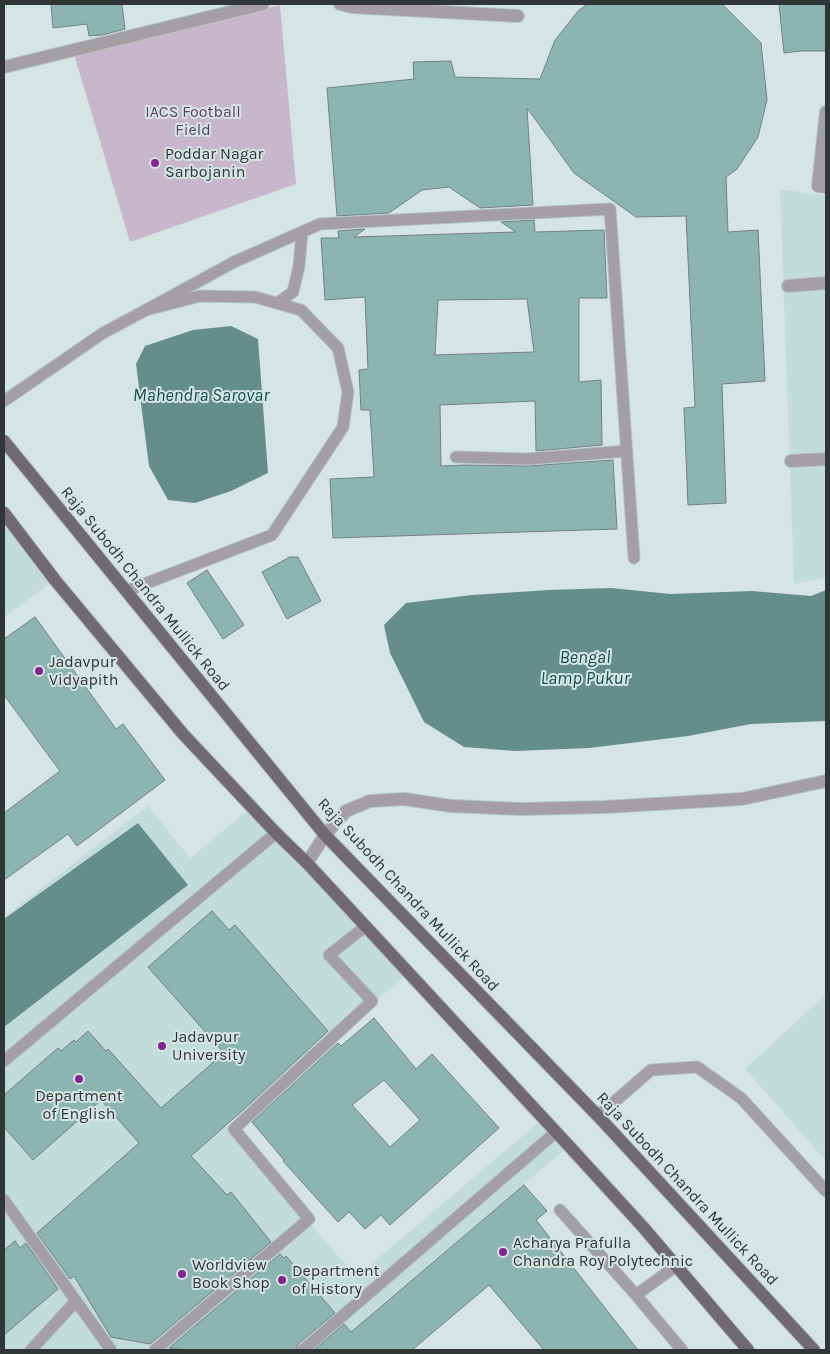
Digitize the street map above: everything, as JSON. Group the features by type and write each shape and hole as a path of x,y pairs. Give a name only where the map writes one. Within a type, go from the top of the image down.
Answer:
{"main road":[{"name":"Raja Subodh Chandra Mullick Road","path":"4,441 325,835 598,1116 814,1350"},
{"path":"4,514 183,734 366,926 643,1226 748,1350"}],"street":[{"path":"4,67 263,4"},
{"path":"340,4 352,7 518,16"},
{"path":"826,112 818,186 826,187"},
{"path":"788,286 826,283"},
{"path":"791,461 826,459"},
{"path":"307,863 325,835 346,811 370,801 404,799 452,806 520,809 605,807 742,799 826,781"}],"lane":[{"path":"4,402 103,333 234,262 320,224 610,209 634,558"},
{"path":"278,303 293,292 299,266 302,232"},
{"path":"126,590 272,535 342,426 348,392 338,348 301,310 255,297 200,296 146,310"},
{"path":"456,458 527,459 627,451"},
{"path":"4,1061 276,833"},
{"path":"155,1350 309,1219 234,1129 372,1001 330,955 366,926"},
{"path":"598,1116 651,1070 697,1066 742,1098 826,1191"},
{"path":"303,1350 556,1132"},
{"path":"4,1200 111,1350"},
{"path":"560,1210 682,1350"},
{"path":"636,1295 676,1266"},
{"path":"31,1350 76,1301"}],"shaded area":[{"path":"780,189 826,196 826,578 794,584"},
{"path":"4,514 55,580 4,617"},
{"name":"Jadavpur University","path":"148,806 190,858 252,807 409,973 226,1125 356,1277 544,1118 569,1146 328,1350 4,1350 4,917"},
{"path":"826,994 826,1161 745,1069"}],"green space":[{"name":"IACS Football Field","path":"280,5 296,184 130,242 74,54"}],"water":[{"name":"Mahendra Sarovar","path":"231,326 258,339 268,473 231,491 195,503 168,500 149,466 136,364 145,346 193,330"},
{"name":"Bengal Lamp Pukur","path":"611,588 670,594 752,591 811,596 826,590 826,721 751,724 688,736 589,748 515,751 464,747 424,722 390,653 384,625 406,603 472,595"},
{"path":"138,823 188,885 4,1027 4,919"}],"building":[{"path":"51,4 122,4 125,29 89,36 87,24 53,28"},
{"path":"588,4 722,4 761,43 767,100 758,137 737,169 726,177 728,232 758,230 765,381 722,384 726,503 688,505 684,408 695,407 686,216 636,217 574,173 527,108 533,205 480,208 449,187 422,190 389,213 337,216 327,88 414,79 413,62 451,61 455,77 540,79 555,40 579,10"},
{"path":"779,4 826,4 826,51 784,53"},
{"path":"534,220 535,232 604,230 607,298 579,298 579,382 601,380 602,445 536,451 535,401 440,405 441,466 528,466 613,460 617,529 333,538 330,479 374,477 370,410 361,410 359,370 368,369 365,297 325,300 321,238 339,238 338,231 365,229 354,237 516,232 501,222","holes":["527,299 534,352 435,355 438,300"]},
{"path":"290,557 298,557 321,601 287,619 262,572"},
{"path":"207,570 244,625 223,639 187,583"},
{"path":"35,617 116,729 123,724 165,780 77,846 68,834 4,880 4,813 60,771 4,695 4,639"},
{"name":"Department of English","path":"212,911 229,930 235,925 328,1031 191,1156 227,1195 231,1192 271,1242 150,1344 111,1337 74,1276 70,1279 37,1233 139,1143 101,1100 33,1160 4,1127 4,1095 58,1048 61,1051 74,1040 76,1042 88,1031 106,1051 108,1049 161,1108 224,1053 148,967"},
{"path":"374,1018 416,1069 432,1054 499,1128 390,1225 381,1215 365,1229 349,1212 338,1222 283,1161 252,1122 338,1043 341,1046","holes":["384,1080 420,1120 390,1147 352,1105"]},
{"name":"Acharya Prafulla Chandra Roy Polytechnic","path":"524,1185 547,1211 536,1220 638,1350 544,1350 489,1285 412,1350 314,1350 344,1324 351,1332"},
{"path":"15,1241 20,1248 26,1243 58,1289 4,1335 4,1250"},
{"name":"Department of History","path":"280,1254 284,1258 286,1256 335,1313 298,1344 296,1350 185,1350 169,1348"}],"place":[{"name":"Poddar Nagar Sarbojanin","path":"155,163"},
{"name":"Jadavpur Vidyapith","path":"39,671"},
{"name":"Jadavpur University","path":"162,1046"},
{"name":"Department of English","path":"79,1079"},
{"name":"Acharya Prafulla Chandra Roy Polytechnic","path":"503,1252"},
{"name":"Worldview Book Shop","path":"182,1274"},
{"name":"Department of History","path":"282,1280"}]}
